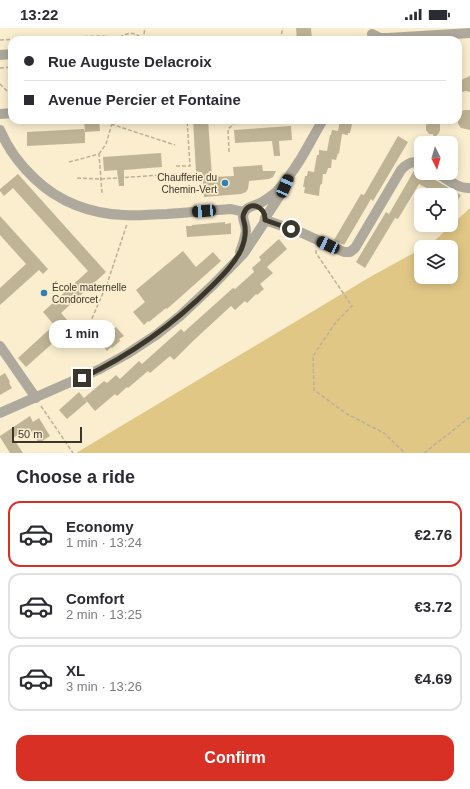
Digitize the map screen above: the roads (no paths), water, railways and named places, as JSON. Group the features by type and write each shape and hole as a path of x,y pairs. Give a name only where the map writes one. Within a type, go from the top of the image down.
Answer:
{"street":[{"path":"415,36 470,32"},
{"path":"0,413 100,369 142,345 171,324 246,250 279,198 290,176 321,124"},
{"path":"0,130 10,150 20,163 40,183 56,195 75,205 98,212 130,216 231,209 244,212"},
{"path":"264,221 282,225 344,252 350,252 353,250 401,170 406,164 414,162"},
{"path":"234,262 244,243 246,233 243,218 244,212 248,208 262,202 275,192 290,176"},
{"path":"448,180 457,186 470,188"},
{"path":"245,224 248,227 258,228 264,221 265,215 263,210 259,207 253,206"},
{"path":"0,346 36,398"}],"place":[{"name":"Chaufferie du Chemin-Vert","path":"225,183"},
{"name":"École maternelle Condorcet","path":"44,293"}]}
